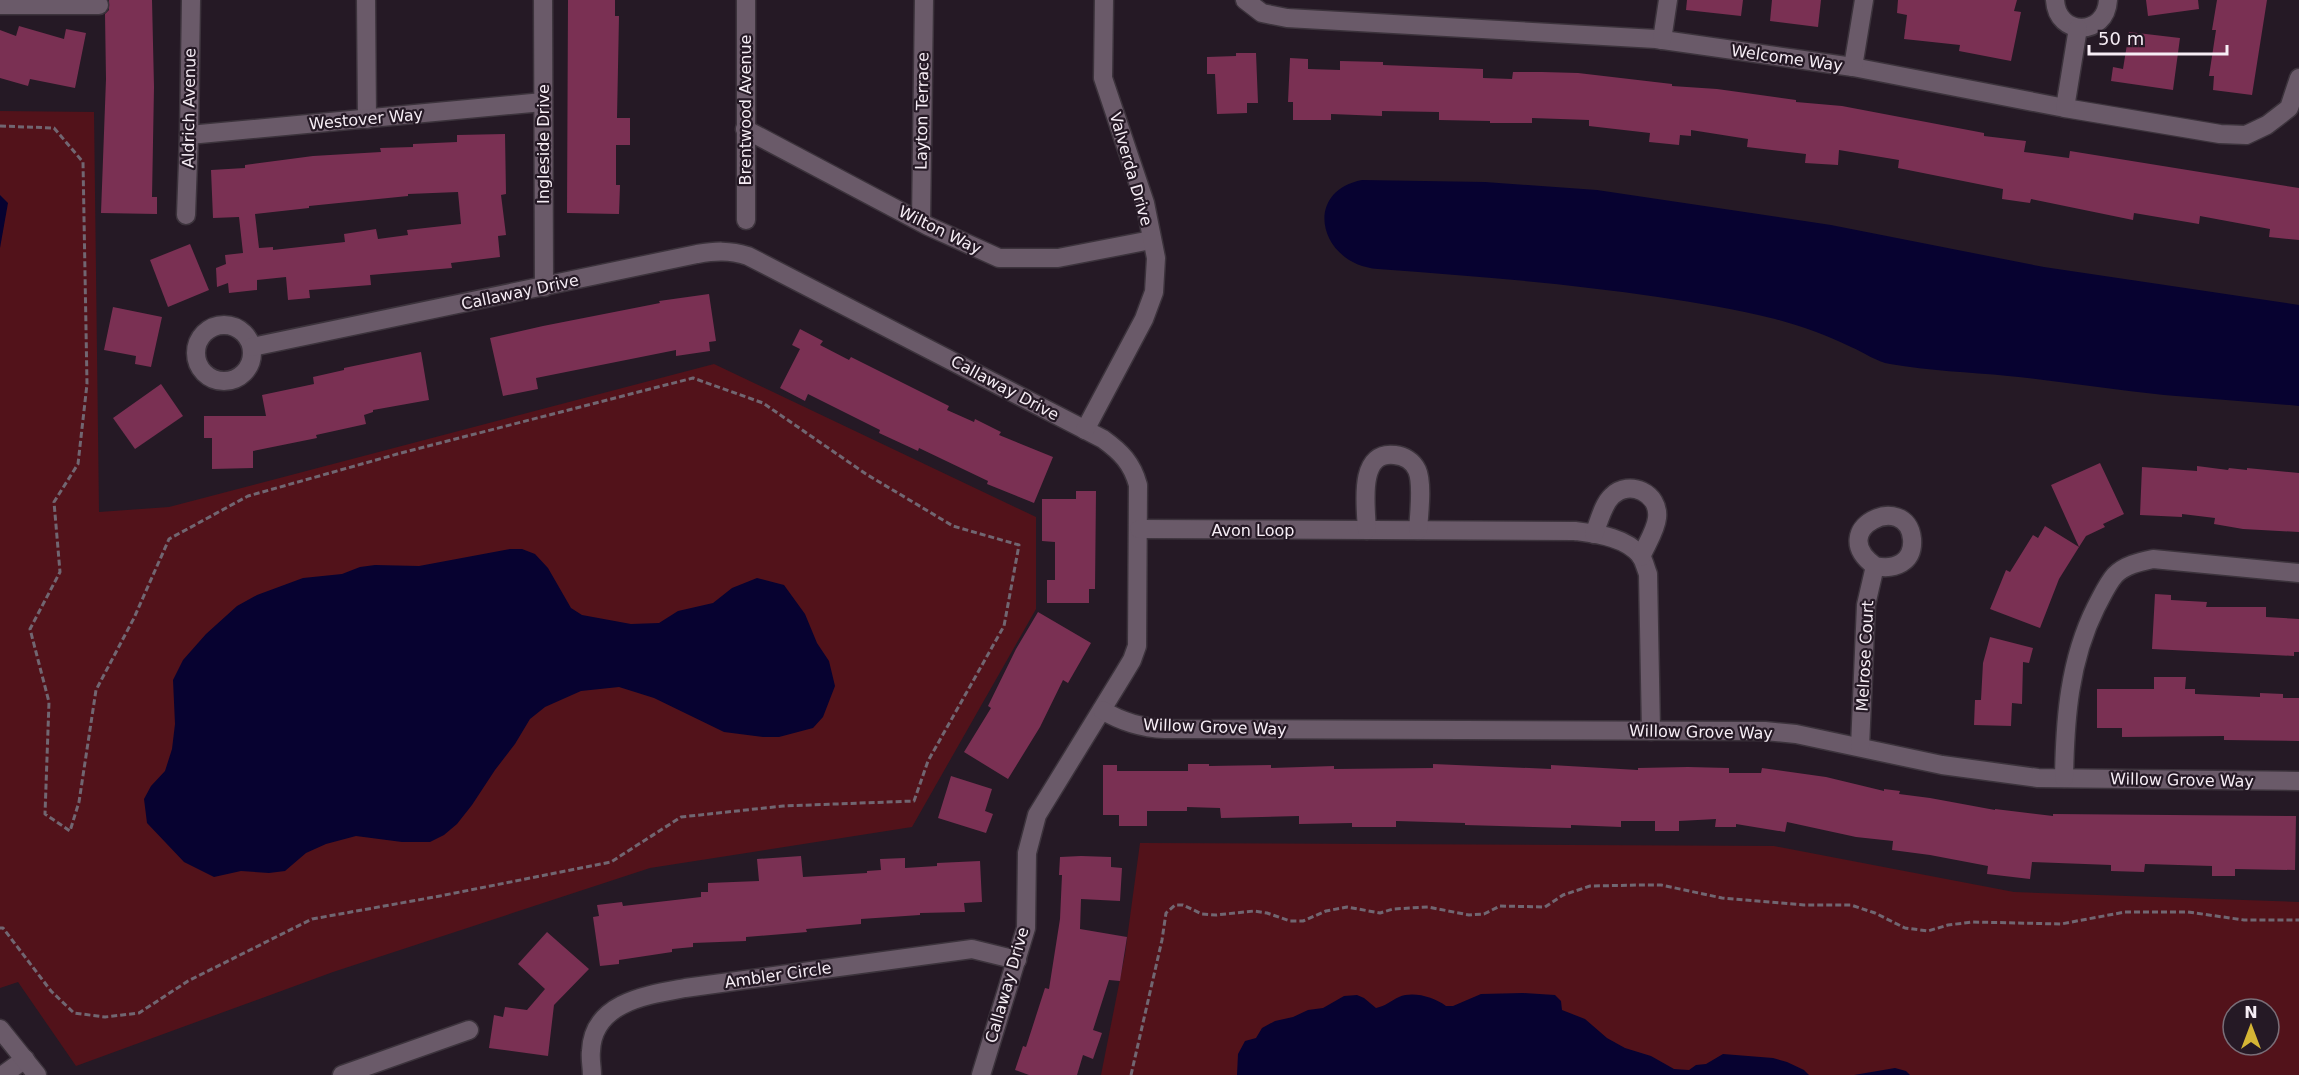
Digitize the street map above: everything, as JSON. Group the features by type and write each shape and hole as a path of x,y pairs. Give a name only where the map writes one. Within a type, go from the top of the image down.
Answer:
{"street":[{"name":"Aldrich Avenue","path":"186,215 190,0"},
{"path":"366,0 367,119"},
{"name":"Ingleside Drive","path":"543,0 544,287"},
{"name":"Brentwood Avenue","path":"746,0 746,220"},
{"name":"Layton Terrace","path":"921,222 924,0"},
{"name":"Valverda Drive","path":"1085,430 1144,319 1154,292 1156,258 1145,203 1103,78 1104,0"},
{"name":"Welcome Way","path":"1245,0 1262,13 1287,18 1662,40 1853,67 2065,108 2220,134 2246,135 2267,125 2296,100 2299,78"},
{"path":"1662,40 1668,0"},
{"path":"1853,67 1864,0"},
{"path":"2055,0 2059,16 2071,26 2078,28 2086,28 2100,20 2105,14 2108,0"},
{"path":"0,6 99,5"},
{"path":"2065,108 2078,28"},
{"name":"Westover Way","path":"189,135 543,102"},
{"name":"Wilton Way","path":"745,129 921,222 999,258 1058,258 1151,240"},
{"name":"Callaway Drive","path":"252,347 697,254 717,250 732,251 748,256 1085,430 1118,450 1134,471 1138,485 1137,646 1132,660 1037,815 1027,853 1026,928 981,1075"},
{"path":"1367,530 1367,474 1374,462 1383,456 1393,454 1408,459 1417,470 1419,530"},
{"path":"1594,534 1612,496 1621,490 1631,488 1642,491 1655,504 1657,519 1641,557 1648,574 1651,731"},
{"name":"Avon Loop","path":"1139,529 1575,531 1605,535 1627,545 1641,557"},
{"path":"2064,778 2064,732 2072,675 2091,618 2104,591 2116,574 2132,564 2153,559 2299,573"},
{"name":"Melrose Court","path":"1860,747 1866,605 1875,566"},
{"name":"Willow Grove Way","path":"1101,710 1119,720 1147,728 1766,731 1796,734 1942,765 2008,776 2299,781"},
{"name":"Ambler Circle","path":"592,1075 591,1049 599,1025 618,1006 643,996 685,988 972,949 1017,960"},
{"path":"0,1029 37,1075"},
{"path":"342,1075 379,1069 469,1030"},
{"path":"3,1075 25,1059"}],"path":[{"path":"0,126 54,128 83,162 87,384 78,464 54,502 60,572 30,629 49,702 45,814 70,831 79,802 96,690 134,618 169,539 248,496 401,453 693,378 763,403 866,474 953,526 1019,545 1004,626 928,761 914,801 783,806 681,817 611,862 428,899 312,919 188,981 139,1013 105,1017 74,1013 51,991 0,927"},
{"path":"1131,1075 1160,951 1166,913 1175,905 1182,905 1202,914 1216,915 1254,911 1290,921 1303,921 1326,911 1347,907 1380,913 1405,907 1428,906 1469,915 1484,914 1500,906 1545,906 1563,895 1590,886 1661,885 1729,898 1804,905 1851,905 1875,913 1905,928 1928,931 1948,925 1973,922 2061,924 2125,912 2188,912 2244,920 2299,920"}],"shaded area":[{"path":"0,111 94,112 99,512 169,507 714,364 1036,517 1036,609 912,827 650,868 333,972 76,1066 18,982 0,988"},
{"path":"1362,180 1485,182 1597,190 1831,225 2044,267 2299,305 2299,406 2125,391 2028,378 1890,364 1813,331 1760,315 1716,306 1588,288 1378,269 1358,265 1342,255 1331,242 1325,228 1325,212 1331,198 1343,187"},
{"path":"0,195 8,203 0,248"},
{"path":"510,549 522,549 535,554 548,568 571,608 582,615 631,624 659,623 678,611 713,603 732,588 757,578 784,585 805,614 817,643 829,661 835,686 823,717 813,728 779,737 763,737 724,732 654,698 619,687 581,691 545,707 530,719 472,805 457,824 444,835 430,842 402,842 356,836 326,844 306,853 285,871 269,873 241,871 214,877 184,862 147,823 144,799 151,786 165,771 172,749 175,724 173,680 183,660 206,634 237,606 257,595 303,578 342,574 360,567 375,565 419,566"},
{"path":"1140,843 1774,846 2014,892 2299,902 2299,1075 1101,1075 1125,954"},
{"path":"1481,994 1555,995 1561,1001 1562,1010 1585,1019 1607,1038 1625,1048 1651,1056 1674,1069 1689,1070 1696,1065 1706,1064 1723,1054 1773,1058 1804,1070 1809,1075 1237,1075 1238,1054 1245,1041 1256,1038 1262,1028 1308,1010 1323,1008 1344,996 1357,995 1376,1008 1405,995 1423,996 1446,1006 1453,1006"},
{"path":"1895,1068 1906,1071 1910,1075 1854,1075"}],"building":[{"path":"109,0 152,0 154,87 152,197 157,197 157,214 101,213 106,79 105,14 109,10"},
{"path":"568,0 615,0 615,16 619,16 617,118 630,118 630,145 616,145 616,185 620,185 619,214 567,213"},
{"path":"1687,0 1743,0 1741,16 1686,10"},
{"path":"1772,0 1821,0 1818,27 1770,21"},
{"path":"1898,0 2017,0 2014,11 2021,12 2011,61 1959,51 1960,45 1904,39 1907,15 1897,13"},
{"path":"2146,0 2198,0 2199,9 2148,16"},
{"path":"2217,0 2267,0 2252,95 2213,90 2214,76 2209,76 2216,30 2212,30"},
{"path":"19,26 64,39 66,29 86,33 75,88 30,79 28,86 0,78 0,30 16,36"},
{"path":"2129,32 2180,38 2173,90 2111,81 2113,67 2123,69"},
{"path":"1236,53 1256,53 1258,103 1247,103 1247,113 1217,114 1215,74 1207,74 1207,57 1236,56"},
{"path":"1290,58 1308,59 1308,69 1340,70 1340,61 1383,62 1383,65 1483,69 1483,78 1512,79 1513,72 1578,73 1672,84 1672,86 1717,89 1796,100 1796,102 1842,106 1984,133 1984,136 2026,141 2024,152 2069,158 2070,151 2299,188 2299,240 2269,237 2270,229 2200,216 2199,224 2134,213 2133,220 2031,199 2030,203 2002,199 2003,189 1898,168 1899,160 1839,150 1838,165 1805,163 1806,154 1747,147 1748,139 1691,130 1691,136 1680,135 1679,145 1649,142 1650,133 1589,126 1589,120 1532,118 1532,123 1490,123 1490,121 1439,120 1439,112 1382,111 1382,116 1331,114 1331,120 1293,120 1293,102 1288,102"},
{"path":"505,134 506,194 501,195 506,235 498,236 500,257 451,263 452,268 370,275 371,285 309,290 310,298 288,300 286,277 257,280 257,290 229,293 228,283 217,287 216,268 226,264 225,255 243,253 239,217 213,218 211,170 245,168 245,165 313,156 381,152 380,148 413,147 413,144 457,142 457,135","holes":["458,192 461,224 407,230 408,235 378,239 376,229 344,234 345,242 273,250 273,247 259,248 255,214 408,196 408,194"]},
{"path":"190,244 209,290 168,307 150,260"},
{"path":"709,294 716,341 709,342 710,351 676,356 676,350 536,378 538,389 503,396 490,338 660,303 659,301"},
{"path":"113,307 162,317 151,367 135,364 136,356 104,350"},
{"path":"800,329 823,341 820,345 849,360 851,357 949,406 947,410 974,422 975,419 1001,432 999,435 1053,457 1034,503 987,484 988,481 919,448 918,451 879,433 880,430 808,394 805,401 780,388 800,349 792,345"},
{"path":"421,352 429,400 373,410 364,415 366,424 316,435 317,438 253,451 253,468 212,469 212,438 204,438 204,416 266,416 262,395 314,384 313,377 344,370 344,368"},
{"path":"161,384 183,416 135,449 113,418"},
{"path":"2100,463 2124,514 2103,524 2105,527 2086,536 2079,547 2051,485"},
{"path":"2197,466 2228,470 2229,468 2247,470 2247,468 2299,473 2299,532 2243,529 2214,524 2215,518 2182,514 2182,517 2140,515 2142,467 2197,471"},
{"path":"1076,491 1096,491 1095,589 1089,589 1089,603 1047,603 1047,580 1055,580 1055,542 1042,541 1042,499 1076,499"},
{"path":"2045,526 2079,547 2059,579 2040,628 1990,609 2006,570 2010,572 2033,535 2038,538"},
{"path":"2155,594 2171,595 2171,600 2207,602 2206,607 2266,607 2266,617 2299,619 2299,652 2294,652 2294,656 2152,649"},
{"path":"1038,612 1091,643 1068,683 1063,680 1040,727 1008,779 964,752 991,708 988,706 1016,649"},
{"path":"1990,637 2033,648 2029,663 2023,662 2022,704 2012,703 2011,726 1974,725 1975,700 1981,700 1983,663"},
{"path":"2154,677 2186,677 2185,689 2195,689 2195,694 2260,697 2260,693 2283,694 2283,698 2299,698 2299,741 2224,740 2224,736 2122,737 2122,728 2097,728 2097,689 2154,689"},
{"path":"1188,764 1271,765 1271,768 1334,766 1334,769 1433,768 1433,764 1551,769 1551,765 1638,770 1638,768 1688,767 1729,768 1729,773 1761,773 1762,768 1826,777 1884,791 1884,789 1900,791 1899,794 1995,810 2053,816 2053,814 2296,816 2295,870 2235,869 2235,876 2212,876 2212,866 2145,864 2144,872 2111,871 2111,865 2032,862 2030,879 1987,874 1988,866 1892,850 1893,841 1856,837 1787,822 1785,832 1736,824 1736,827 1715,827 1716,819 1679,821 1679,831 1655,831 1655,821 1621,821 1621,827 1571,825 1571,828 1396,821 1396,827 1352,827 1352,823 1299,824 1299,816 1221,818 1220,808 1187,807 1187,811 1147,811 1147,826 1119,826 1119,815 1103,815 1103,765 1117,765 1117,771 1188,771"},
{"path":"951,776 992,789 985,811 993,814 986,833 938,818"},
{"path":"801,856 803,877 881,870 880,859 905,858 905,868 937,866 937,863 980,861 982,902 964,903 965,912 920,913 920,915 861,919 861,924 806,929 807,932 746,937 746,941 693,943 693,947 672,949 672,952 619,960 619,964 600,966 593,917 599,916 597,905 622,902 623,906 701,897 701,892 708,892 708,883 759,881 757,859"},
{"path":"1060,857 1111,857 1111,867 1122,868 1120,901 1081,899 1080,929 1127,937 1120,981 1109,980 1093,1030 1102,1033 1093,1059 1083,1055 1077,1075 1029,1075 1015,1070 1023,1046 1026,1047 1045,988 1049,989 1060,919 1062,875 1059,875"},
{"path":"547,932 589,969 554,1005 548,1056 489,1048 494,1015 503,1017 505,1007 527,1010 545,989 518,964"}]}
